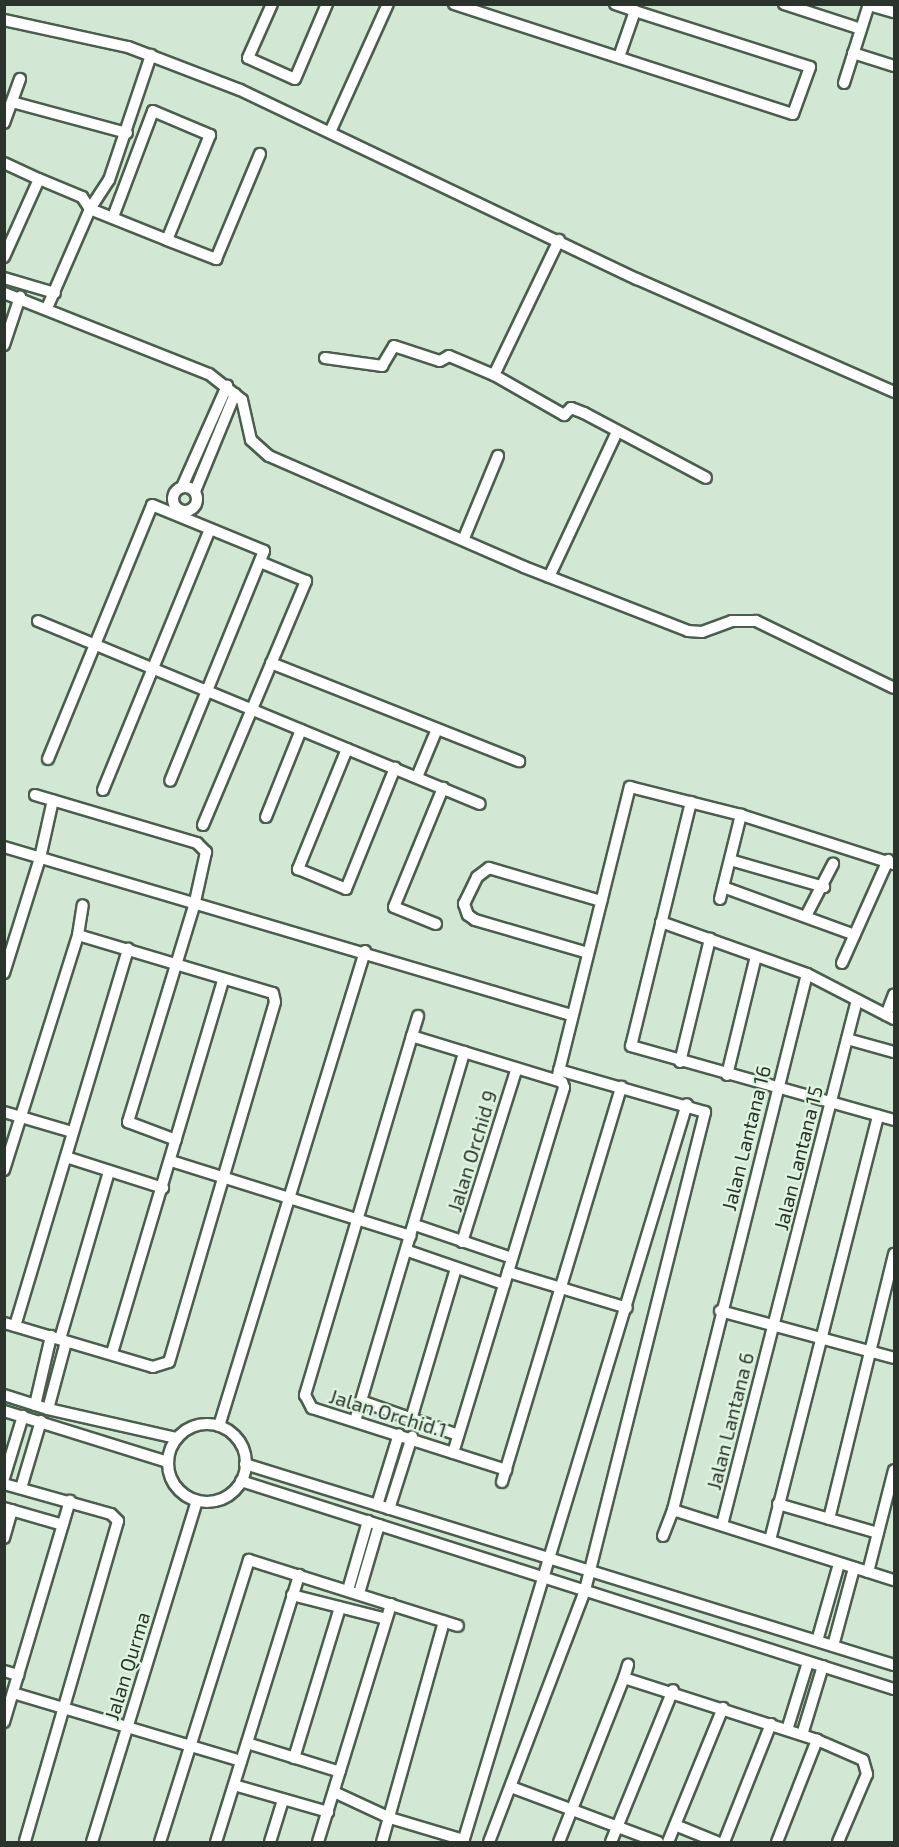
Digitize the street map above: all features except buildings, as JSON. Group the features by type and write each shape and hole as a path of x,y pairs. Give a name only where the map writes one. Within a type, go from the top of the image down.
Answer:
{"street":[{"path":"272,4 248,58 295,79 327,4"},
{"path":"331,130 388,4"},
{"path":"454,4 794,114 810,67 615,4"},
{"path":"784,4 861,29"},
{"path":"844,83 869,5 894,12"},
{"path":"620,57 635,11"},
{"path":"4,20 75,32 151,55 331,130 558,243 894,392"},
{"path":"853,53 894,66"},
{"path":"47,308 90,209 109,180 127,133 151,55"},
{"path":"4,123 20,79"},
{"path":"12,102 127,133"},
{"path":"113,217 153,111 210,135 167,240"},
{"path":"4,162 82,197 90,209 216,258 260,154"},
{"path":"4,257 39,179"},
{"path":"494,375 558,243"},
{"path":"4,278 54,293"},
{"path":"4,293 20,297 209,374 231,390 246,407 251,440 257,449 549,577 688,631 702,632 738,620 756,621 894,688"},
{"path":"4,345 20,297"},
{"path":"326,358 382,366 395,346 440,361 449,356 494,375 564,415 572,408 706,478"},
{"path":"170,781 264,551 210,529 179,509 174,502 175,493 182,487 231,390"},
{"path":"189,515 196,505 195,491 231,390"},
{"path":"549,577 617,432"},
{"path":"464,538 498,456"},
{"path":"182,487 195,491"},
{"path":"164,510 174,502"},
{"path":"48,759 152,505 189,515"},
{"path":"103,790 210,529"},
{"path":"203,825 306,581 260,562"},
{"path":"38,621 480,804"},
{"path":"271,663 519,761"},
{"path":"417,777 437,729"},
{"path":"266,817 301,730"},
{"path":"348,749 298,869 346,889 395,768"},
{"path":"453,1453 564,1092 558,1076 571,1015 629,789 633,786 741,815 891,862 842,963"},
{"path":"436,924 394,907 443,788"},
{"path":"35,795 203,848 207,857 128,1122 176,1140"},
{"path":"4,973 40,858 53,800"},
{"path":"691,802 630,1042 634,1050 894,1120"},
{"path":"720,899 741,815"},
{"path":"4,847 194,906 365,951 571,1015"},
{"path":"730,860 824,887"},
{"path":"806,916 824,887 833,864"},
{"path":"588,953 475,920 468,915 464,904 477,877 489,868 601,901"},
{"path":"723,887 855,935"},
{"path":"4,1170 78,935 83,904"},
{"path":"661,922 807,974 890,1017 894,994"},
{"path":"78,935 128,949 174,963 223,980 265,990 275,997 169,1362 153,1367 10,1324 66,1157 128,949"},
{"path":"680,1062 710,939"},
{"path":"219,1426 291,1199 365,951"},
{"path":"727,1075 756,956"},
{"name":"Jalan Lantana 16","path":"663,1536 672,1510 720,1311 807,974"},
{"path":"112,1353 163,1188 223,980"},
{"name":"Jalan Lantana 15","path":"773,1325 857,1000"},
{"name":"Jalan Orchid.1","path":"418,1016 305,1395 312,1408 412,1437 506,1470"},
{"path":"412,1036 516,1071 621,1087 702,1108 705,1115 585,1590 489,1842"},
{"path":"847,1039 894,1052"},
{"path":"355,1421 408,1251 464,1052"},
{"name":"Jalan Orchid 9","path":"462,1242 516,1071"},
{"path":"502,1482 621,1087"},
{"path":"334,1792 390,1818 464,1841 687,1104"},
{"path":"4,1112 72,1132"},
{"path":"770,1540 878,1116"},
{"path":"66,1157 163,1188"},
{"path":"171,1161 359,1220 462,1242 512,1258"},
{"path":"35,1405 59,1339 109,1171"},
{"path":"408,1251 504,1284"},
{"path":"829,1519 894,1254"},
{"path":"412,1416 456,1268"},
{"path":"508,1272 627,1308"},
{"path":"720,1311 894,1358"},
{"name":"Jalan Lantana 6","path":"722,1525 773,1325"},
{"path":"48,1409 59,1339"},
{"path":"4,1395 48,1409 177,1438"},
{"path":"362,1401 412,1416 458,1435"},
{"path":"4,1411 168,1462"},
{"path":"4,1478 23,1416"},
{"path":"21,1488 41,1421"},
{"path":"219,1426 238,1441 245,1464 241,1481 222,1498 197,1501 176,1486 168,1462 177,1438 192,1427 219,1426"},
{"path":"377,1505 399,1434"},
{"path":"389,1509 412,1437"},
{"path":"245,1464 894,1665"},
{"path":"868,1572 894,1470"},
{"path":"241,1481 894,1689"},
{"path":"4,1484 111,1514 118,1521 25,1842"},
{"path":"5,1717 70,1501"},
{"name":"Jalan Qurma","path":"92,1842 197,1501"},
{"path":"778,1504 878,1533"},
{"path":"4,1538 8,1509 63,1525"},
{"path":"672,1510 894,1580"},
{"path":"353,1592 368,1521"},
{"path":"353,1592 379,1525"},
{"path":"160,1842 246,1563 255,1560 458,1626"},
{"path":"817,1641 839,1564"},
{"path":"833,1646 854,1568"},
{"path":"216,1842 298,1575"},
{"path":"292,1595 386,1619"},
{"path":"318,1842 391,1604"},
{"path":"294,1758 340,1608"},
{"path":"382,1842 444,1622"},
{"path":"787,1730 808,1662"},
{"path":"559,1842 628,1665"},
{"path":"802,1735 823,1666"},
{"path":"4,1671 18,1675"},
{"path":"624,1678 673,1690 857,1756 867,1765 867,1774 838,1842"},
{"path":"611,1842 673,1690"},
{"path":"13,1693 241,1761"},
{"path":"668,1842 723,1708"},
{"path":"724,1842 771,1724"},
{"path":"777,1842 817,1740"},
{"path":"247,1743 340,1772"},
{"path":"234,1785 328,1812"},
{"path":"511,1787 658,1842"},
{"path":"270,1842 283,1800"},
{"path":"675,1825 717,1842"}]}
